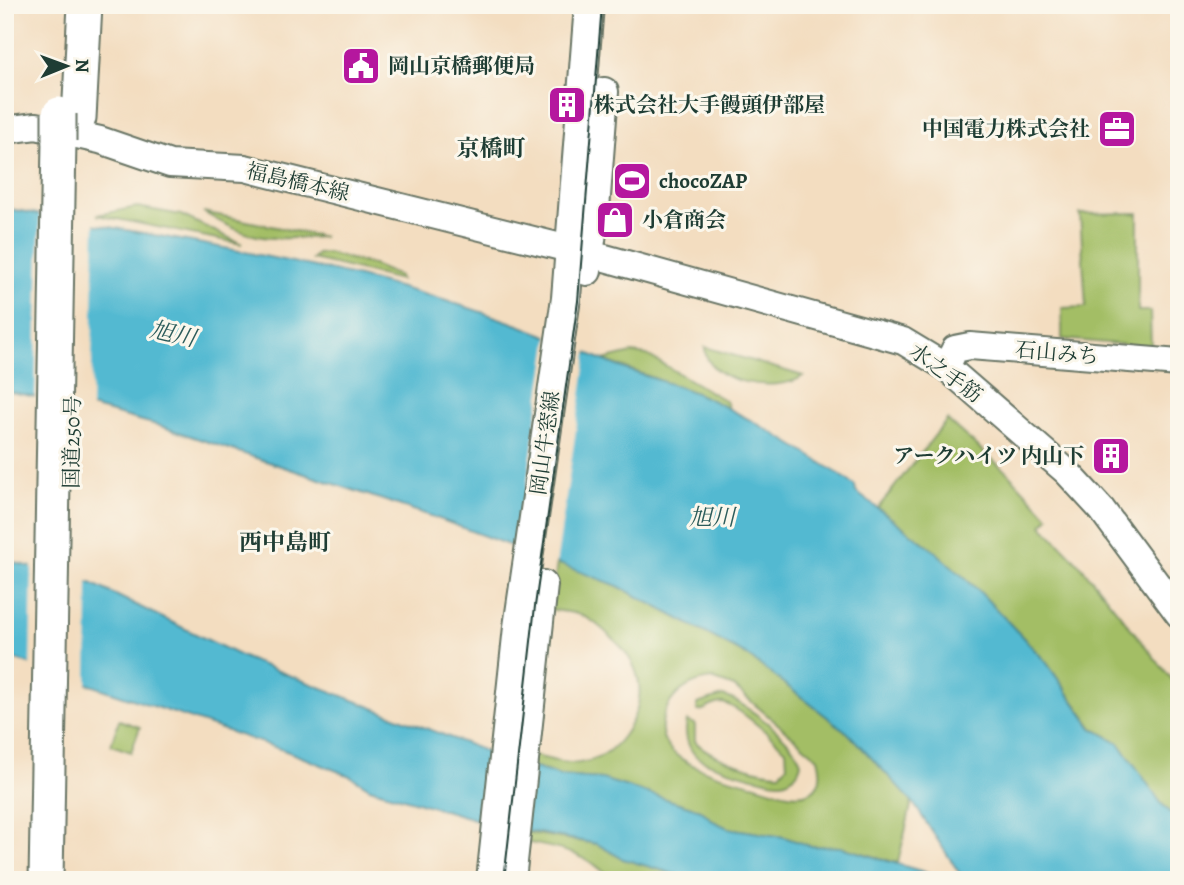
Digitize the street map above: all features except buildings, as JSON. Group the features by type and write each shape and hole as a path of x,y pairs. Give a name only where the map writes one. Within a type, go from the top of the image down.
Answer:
{"highway":[{"name":"国道250号","path":"65,5 67,880"},
{"name":"国道250号","path":"46,880 64,141 85,5"}],"main road":[{"name":"岡山牛窓線","path":"511,880 505,843 514,749 580,251 589,5"},
{"name":"岡山牛窓線","path":"580,251 596,196 608,5"},
{"name":"岡山牛窓線","path":"491,880 505,843"}],"street":[{"name":"福島橋本線","path":"5,130 64,141 100,140 170,163 245,168 580,251"},
{"name":"水之手筋","path":"580,251 892,337 928,354 1067,472 1102,510 1179,614"},
{"name":"石山みち","path":"946,367 955,349 970,346 1179,363"}],"green space":[{"path":"137,207 181,215 242,244 97,215"},
{"path":"203,212 324,237 262,237 236,229"},
{"path":"1138,213 1138,311 1150,311 1151,347 1062,339 1062,308 1086,307 1080,214"},
{"path":"327,253 373,265 399,276 400,280 312,259 317,254"},
{"path":"705,347 803,376 778,384 745,382 717,370 708,360"},
{"path":"632,353 647,355 726,401 729,409 696,393 603,360"},
{"path":"947,420 1009,474 1049,517 1042,525 1081,566 1179,688 1179,822 1161,803 1119,743 1093,728 1046,662 979,591 936,552 878,508"},
{"path":"557,562 618,586 747,655 848,733 912,801 898,863 841,847 810,846 784,837 728,828 713,821 701,810 602,779 560,776 530,765 532,755 573,763 592,760 609,751 632,722 639,695 635,669 620,645 594,622 581,615 551,610","holes":["712,679 734,687 818,758 820,777 814,789 797,795 720,776 686,762 673,752 664,740 662,724 668,706 676,695 692,684"]},
{"path":"723,696 743,705 790,745 801,763 794,776 782,782 765,780 697,757 687,740 687,721 695,724 695,741 722,758 771,772 780,773 787,766 786,750 736,709 722,703 697,711 697,704"},
{"path":"119,720 140,727 131,752 111,745"},
{"path":"523,832 597,844 623,859 695,880 612,880 581,857 521,841"}],"water":[{"name":"旭川","path":"5,208 310,266 459,305 698,394 755,423 845,478 855,486 856,492 936,552 979,591 1046,662 1092,728 1119,743 1161,803 1179,822 1179,880 964,880 912,801 848,733 747,655 618,586 431,516 157,425 94,408 5,391"},
{"path":"5,560 91,583 247,659 498,756 560,776 602,779 701,810 713,821 728,828 784,837 810,846 841,847 951,880 695,880 623,859 597,844 491,824 370,788 350,776 286,751 5,656"}],"pier":[{"path":"40,211 95,221 91,411 35,400"},
{"path":"549,335 588,348 556,565 517,551"},
{"path":"32,565 88,579 87,689 30,670"}],"tram line":[{"path":"504,880 535,606 578,301 602,5"}],"place":[{"name":"岡山京橋郵便局","path":"361,66"},
{"name":"株式会社大手饅頭伊部屋","path":"567,105"},
{"name":"中国電力株式会社","path":"1117,129"},
{"name":"chocoZAP","path":"632,181"},
{"name":"小倉商会","path":"615,220"},
{"name":"アークハイツ 内山下","path":"1111,456"}],"district":[{"name":"京橋町","path":"491,148"},
{"name":"西中島町","path":"285,542"}]}
